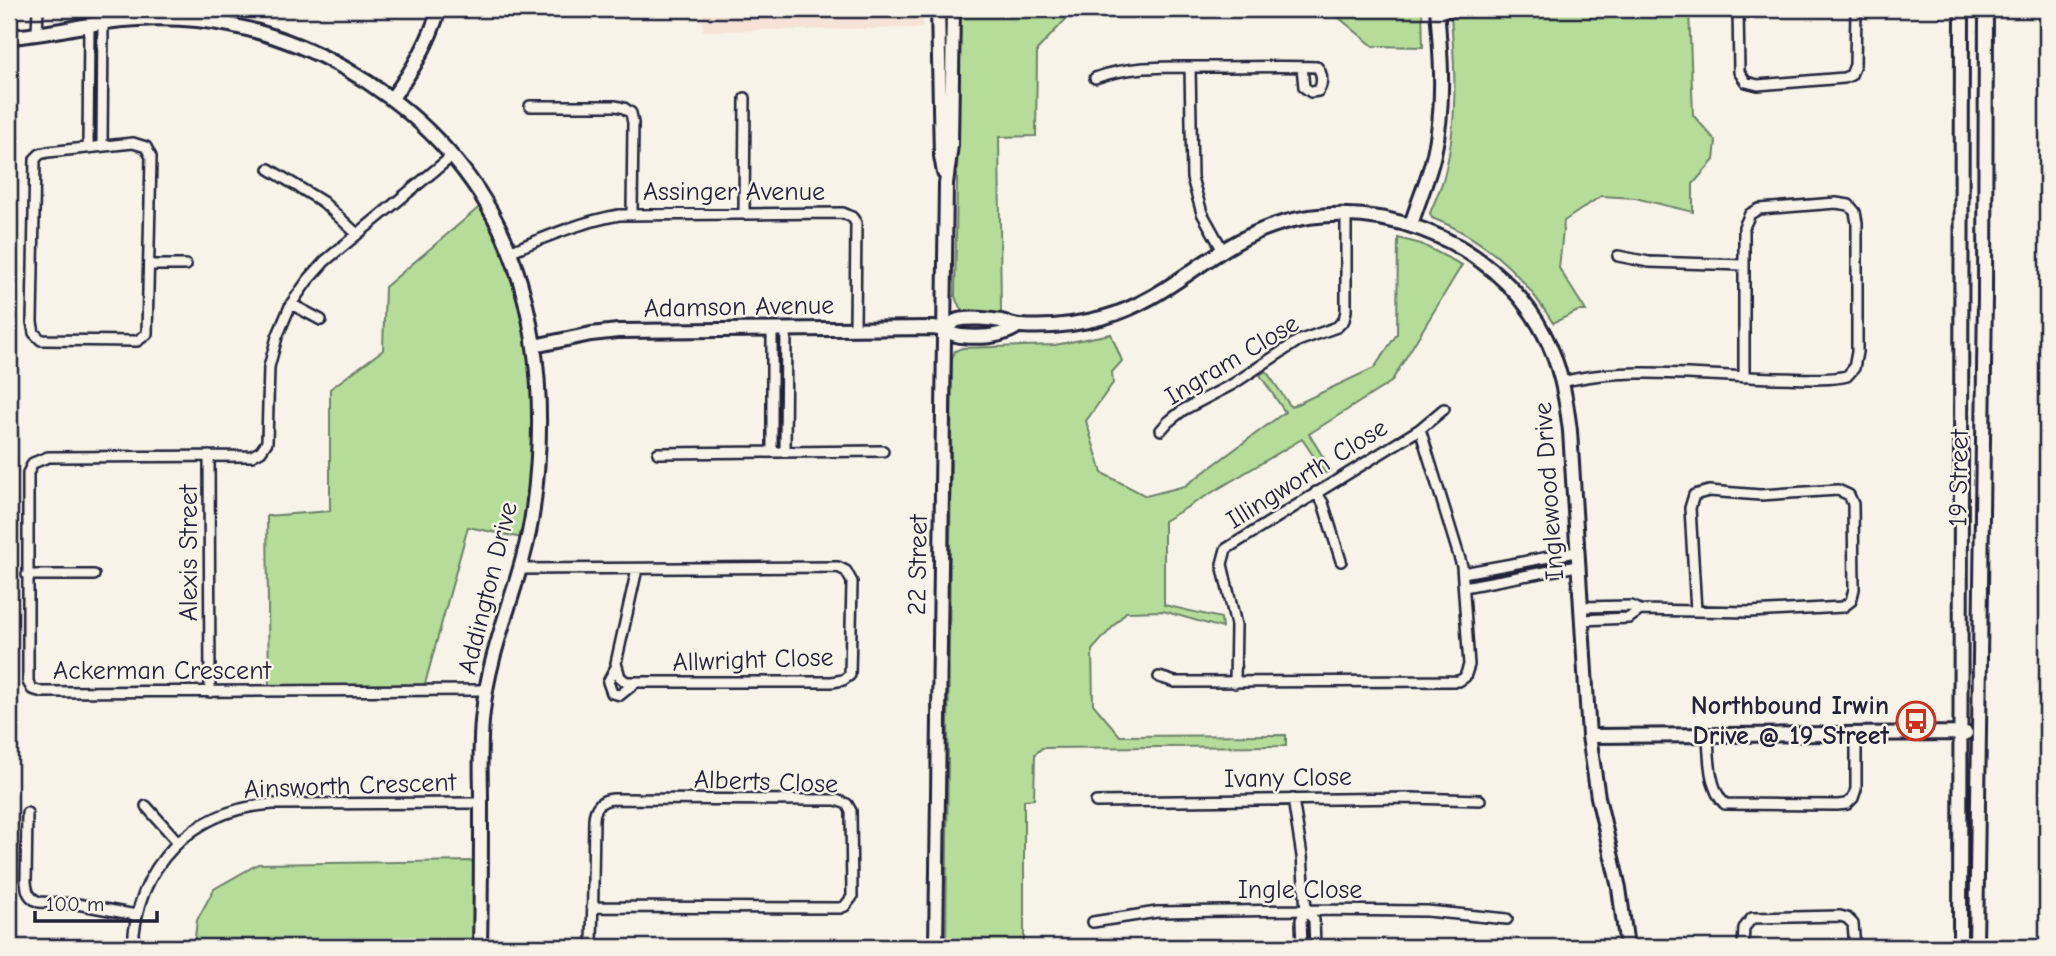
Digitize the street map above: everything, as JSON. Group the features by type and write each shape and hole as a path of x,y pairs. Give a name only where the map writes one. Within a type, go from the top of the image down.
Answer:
{"street":[{"path":"37,33 38,9"},
{"path":"392,99 428,42 439,9"},
{"name":"22 Street","path":"937,9 941,156 946,184"},
{"name":"22 Street","path":"936,947 946,184 951,145 953,9"},
{"path":"1411,225 1431,168 1438,130 1441,74 1437,10 1479,9"},
{"path":"1738,9 1739,72 1746,82 1758,85 1851,75 1856,65 1856,9"},
{"name":"19 Street","path":"1960,947 1962,9"},
{"name":"19 Street","path":"1976,947 1986,9"},
{"name":"Addington Drive","path":"9,37 140,18 192,20 257,32 327,58 392,99 436,139 479,194 509,252 523,293 534,346 538,388 538,458 533,510 520,569 486,690 481,727 480,947"},
{"path":"96,24 103,88 102,146"},
{"path":"88,148 89,90 96,24"},
{"path":"1190,67 1192,178 1202,214 1222,249"},
{"path":"1095,78 1133,68 1302,67"},
{"path":"89,90 103,88"},
{"path":"744,214 745,98"},
{"path":"530,106 616,106 631,113 632,213"},
{"path":"138,144 146,147 150,153 148,329 145,338 141,340 46,341 34,333 32,322 35,159 44,153 102,146 138,144"},
{"name":"Ackerman Crescent","path":"451,157 316,270 291,304 276,337 269,368 268,431 261,452 253,456 48,457 36,460 31,465 28,473 27,678 32,689 41,692 486,690"},
{"path":"268,169 323,202 357,234"},
{"path":"1562,382 1613,373 1744,377 1841,377 1850,373 1857,352 1857,223 1849,205 1841,203 1755,211 1745,223 1744,377"},
{"name":"Assinger Avenue","path":"509,252 590,220 632,213 843,213 852,216 856,223 855,328"},
{"name":"Ingram Close","path":"1161,430 1183,411 1233,384 1298,341 1332,330 1341,324 1346,311 1346,215"},
{"name":"Inglewood Drive","path":"945,328 958,320 992,320 1018,326 1076,323 1132,308 1169,288 1222,249 1283,222 1308,217 1374,217 1411,225 1439,236 1479,258 1511,286 1544,334 1562,382 1570,431 1589,736 1598,797 1619,888 1627,947"},
{"path":"1618,256 1649,262 1744,265"},
{"path":"149,265 186,265"},
{"path":"291,304 321,320"},
{"name":"Adamson Avenue","path":"534,346 618,331 945,328"},
{"path":"779,329 785,451"},
{"path":"772,452 779,329"},
{"name":"Illingworth Close","path":"1235,682 1236,625 1222,555 1229,547 1420,429 1444,409"},
{"name":"Illingworth Close","path":"1159,677 1175,682 1235,682 1459,681 1465,677 1469,665 1463,573 1420,429"},
{"path":"658,453 883,451"},
{"name":"Alexis Street","path":"209,456 210,692"},
{"path":"1581,614 1629,618 1640,610 1696,611 1782,611 1834,608 1847,604 1854,589 1853,504 1849,495 1838,490 1760,495 1709,491 1694,495 1690,508 1696,611"},
{"path":"1316,492 1341,561"},
{"path":"1463,573 1576,552"},
{"path":"1464,587 1577,566"},
{"name":"Allwright Close","path":"520,569 833,567 843,569 849,574 852,582 851,666 847,678 838,682 635,683 622,680 616,667"},
{"name":"Allwright Close","path":"635,683 620,695 612,693 608,682 616,667 637,569"},
{"path":"27,575 94,575"},
{"path":"1589,736 1977,733"},
{"path":"1708,736 1716,792 1725,804 1837,806 1850,802 1855,794 1856,734"},
{"path":"1293,799 1307,910 1314,920 1315,947"},
{"name":"Alberts Close","path":"592,907 840,908 852,897 851,811 847,804 836,800 603,801 596,808 594,819 592,907 592,947"},
{"name":"Ivany Close","path":"1096,802 1480,800"},
{"name":"Ainsworth Crescent","path":"134,947 136,915 155,873 178,842 214,818 231,811 261,805 481,803"},
{"path":"146,806 178,842"},
{"path":"27,813 26,882 27,890 34,900 78,904 136,915"},
{"path":"1302,947 1301,920 1307,910"},
{"name":"Ingle Close","path":"1093,922 1157,912 1307,910 1436,911 1507,919"},
{"path":"1743,947 1745,924 1752,918 1799,916 1847,918 1854,928 1855,947"}],"shaded area":[{"path":"703,9 923,9 923,28 703,31"}],"green space":[{"path":"960,9 1422,9 1423,47 1373,46 1332,12 1068,17 1037,50 1036,136 999,137 1001,313 973,314 962,309 955,296"},
{"path":"1546,9 1689,9 1693,115 1716,141 1714,160 1693,184 1693,212 1635,198 1601,196 1564,221 1559,268 1586,311 1578,311 1553,323 1529,289 1501,260 1469,236 1432,218 1430,213 1444,178 1452,134 1454,75 1451,17"},
{"path":"484,203 513,261 537,377 527,539 468,527 423,691 269,692 267,516 330,511 330,389 383,350 385,287"},
{"path":"1398,238 1421,244 1462,265 1391,382 1309,434 1331,470 1325,473 1302,439 1164,521 1164,605 1221,618 1222,628 1163,611 1126,612 1092,650 1093,704 1120,736 1286,735 1286,746 1042,748 1035,754 1034,799 1024,800 1024,947 946,947 952,359 955,351 962,348 1055,345 1111,334 1122,361 1112,372 1113,383 1086,421 1102,473 1146,496 1185,486 1285,412 1260,375 1266,371 1291,407 1374,368 1397,334"},
{"path":"474,861 475,947 194,947 197,920 214,889 258,864"}],"place":[{"name":"Northbound Irwin Drive @ 19 Street","path":"1916,721"}]}
